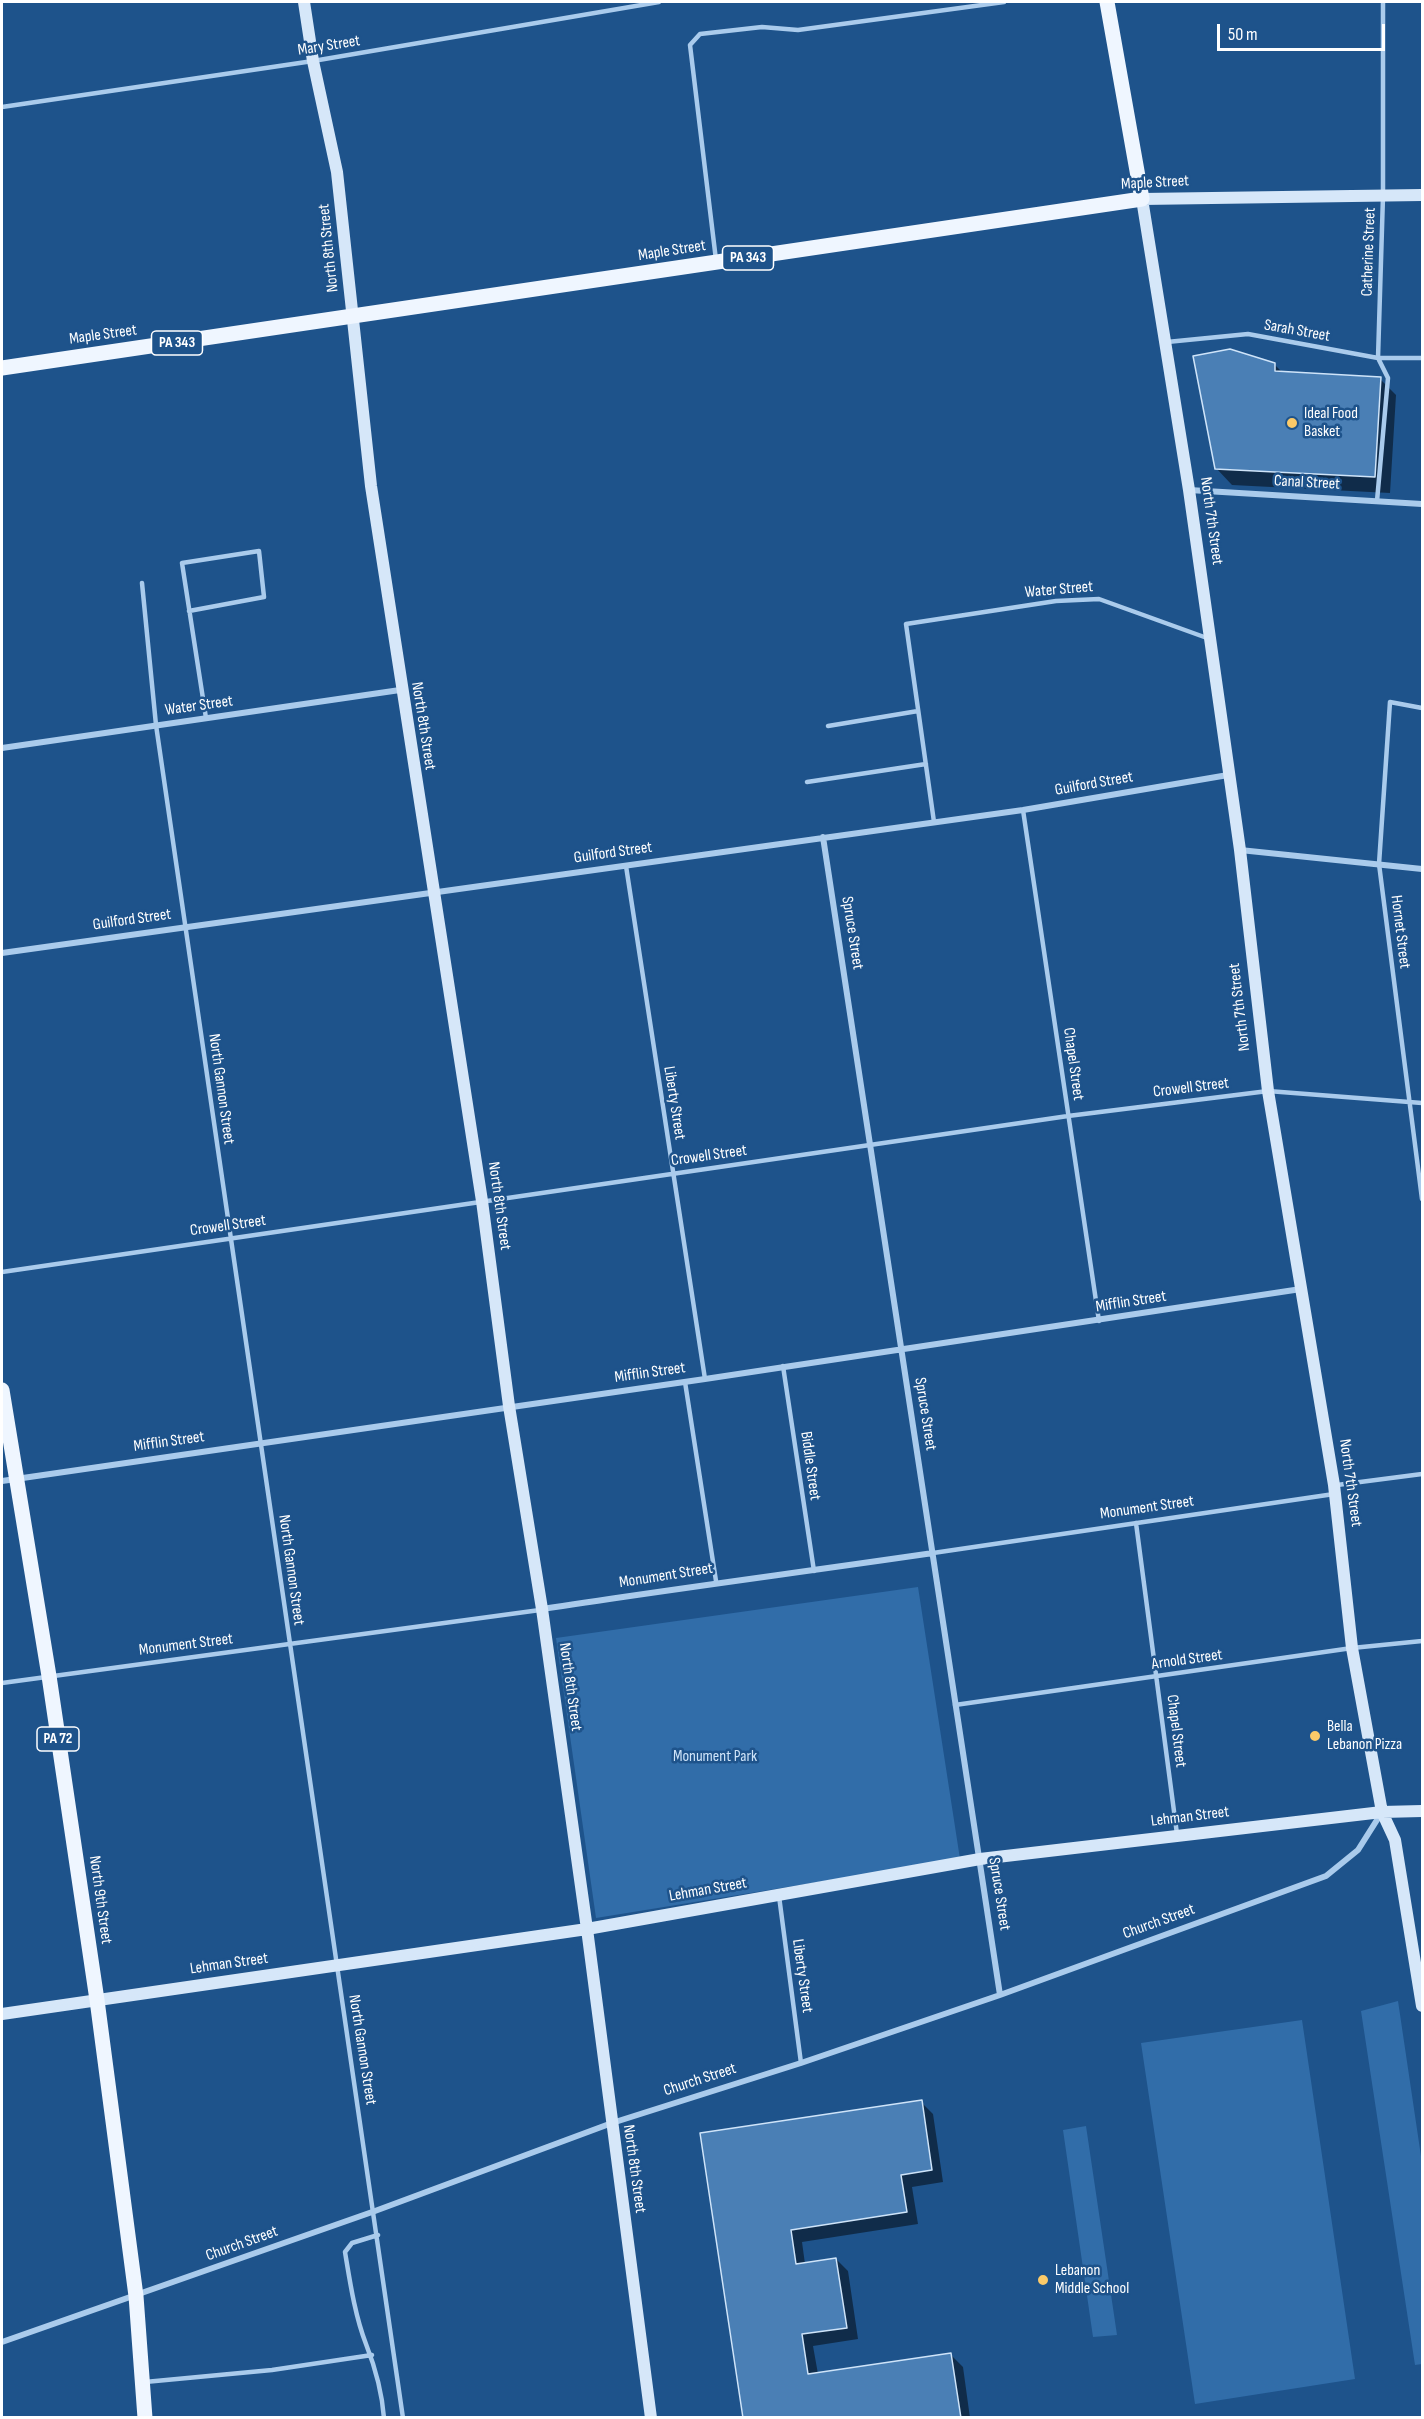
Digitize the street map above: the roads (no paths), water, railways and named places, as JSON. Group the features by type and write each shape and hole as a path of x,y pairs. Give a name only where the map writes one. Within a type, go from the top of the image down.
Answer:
{"main road":[{"name":"North 7th Street","path":"1107,2 1142,199"},
{"name":"Maple Street","path":"2,368 1142,199"},
{"name":"North 9th Street","path":"2,1390 9,1480 49,1676 96,2000 136,2296 145,2418"}],"street":[{"name":"North 8th Street","path":"304,2 313,61 337,172 371,486 400,690 482,1201 509,1406 542,1609 587,1929 651,2418"},
{"name":"Maple Street","path":"1142,199 1422,195"},
{"name":"North 7th Street","path":"1142,199 1167,342 1240,850 1268,1091 1334,1490 1352,1648 1382,1812 1395,1840 1422,1998"},
{"name":"Canal Street","path":"1189,490 1422,504"},
{"name":"Water Street","path":"2,747 400,690"},
{"name":"Guilford Street","path":"2,952 433,890 626,866 1023,810 1228,775"},
{"name":"Spruce Street","path":"824,837 1000,1995"},
{"path":"1240,850 1422,869"},
{"name":"Mifflin Street","path":"9,1480 685,1382 783,1365 1099,1321 1302,1289"},
{"name":"Monument Street","path":"542,1609 716,1581 814,1571 933,1553"},
{"name":"Lehman Street","path":"2,2014 587,1929 980,1859 1177,1834 1382,1812 1422,1811"},
{"name":"Church Street","path":"2,2342 375,2211 612,2122 801,2063 1000,1995 1326,1876 1358,1850 1382,1812"}],"lane":[{"name":"Mary Street","path":"2,107 313,61 659,2"},
{"path":"717,263 690,45 700,34 762,27 798,30 1004,2"},
{"name":"Catherine Street","path":"1377,501 1388,378 1378,358 1383,196 1383,2"},
{"name":"Sarah Street","path":"1167,342 1248,334 1378,358 1422,358"},
{"path":"189,610 264,597 259,552 182,563 189,610 206,718"},
{"name":"North Gannon Street","path":"142,583 156,726 336,1965 375,2211 403,2418"},
{"name":"Water Street","path":"918,711 906,624 1056,601 1099,599 1208,638"},
{"name":"Hornet Street","path":"1422,708 1390,702 1379,864 1422,1199"},
{"path":"828,726 918,711 934,822"},
{"path":"807,782 926,764"},
{"name":"Chapel Street","path":"1023,810 1099,1321"},
{"name":"Liberty Street","path":"626,866 705,1379"},
{"name":"Crowell Street","path":"2,1272 1068,1116 1268,1091 1422,1103"},
{"name":"Biddle Street","path":"783,1365 814,1571"},
{"path":"685,1382 716,1581"},
{"name":"Monument Street","path":"933,1553 1136,1523 1422,1474"},
{"name":"Chapel Street","path":"1136,1523 1177,1834"},
{"name":"Monument Street","path":"2,1683 290,1646 542,1609"},
{"name":"Arnold Street","path":"955,1705 1352,1648 1422,1641"},
{"name":"Liberty Street","path":"779,1893 801,2063"},
{"path":"378,2235 352,2242 345,2252 366,2344 372,2355 384,2418"},
{"path":"142,2383 272,2370 372,2355"}],"place":[{"name":"Ideal Food Basket","path":"1292,423"},
{"name":"Bella Lebanon Pizza","path":"1315,1736"},
{"name":"Lebanon Middle School","path":"1043,2280"}],"park label":[{"name":"Monument Park","path":"715,1757"}]}
